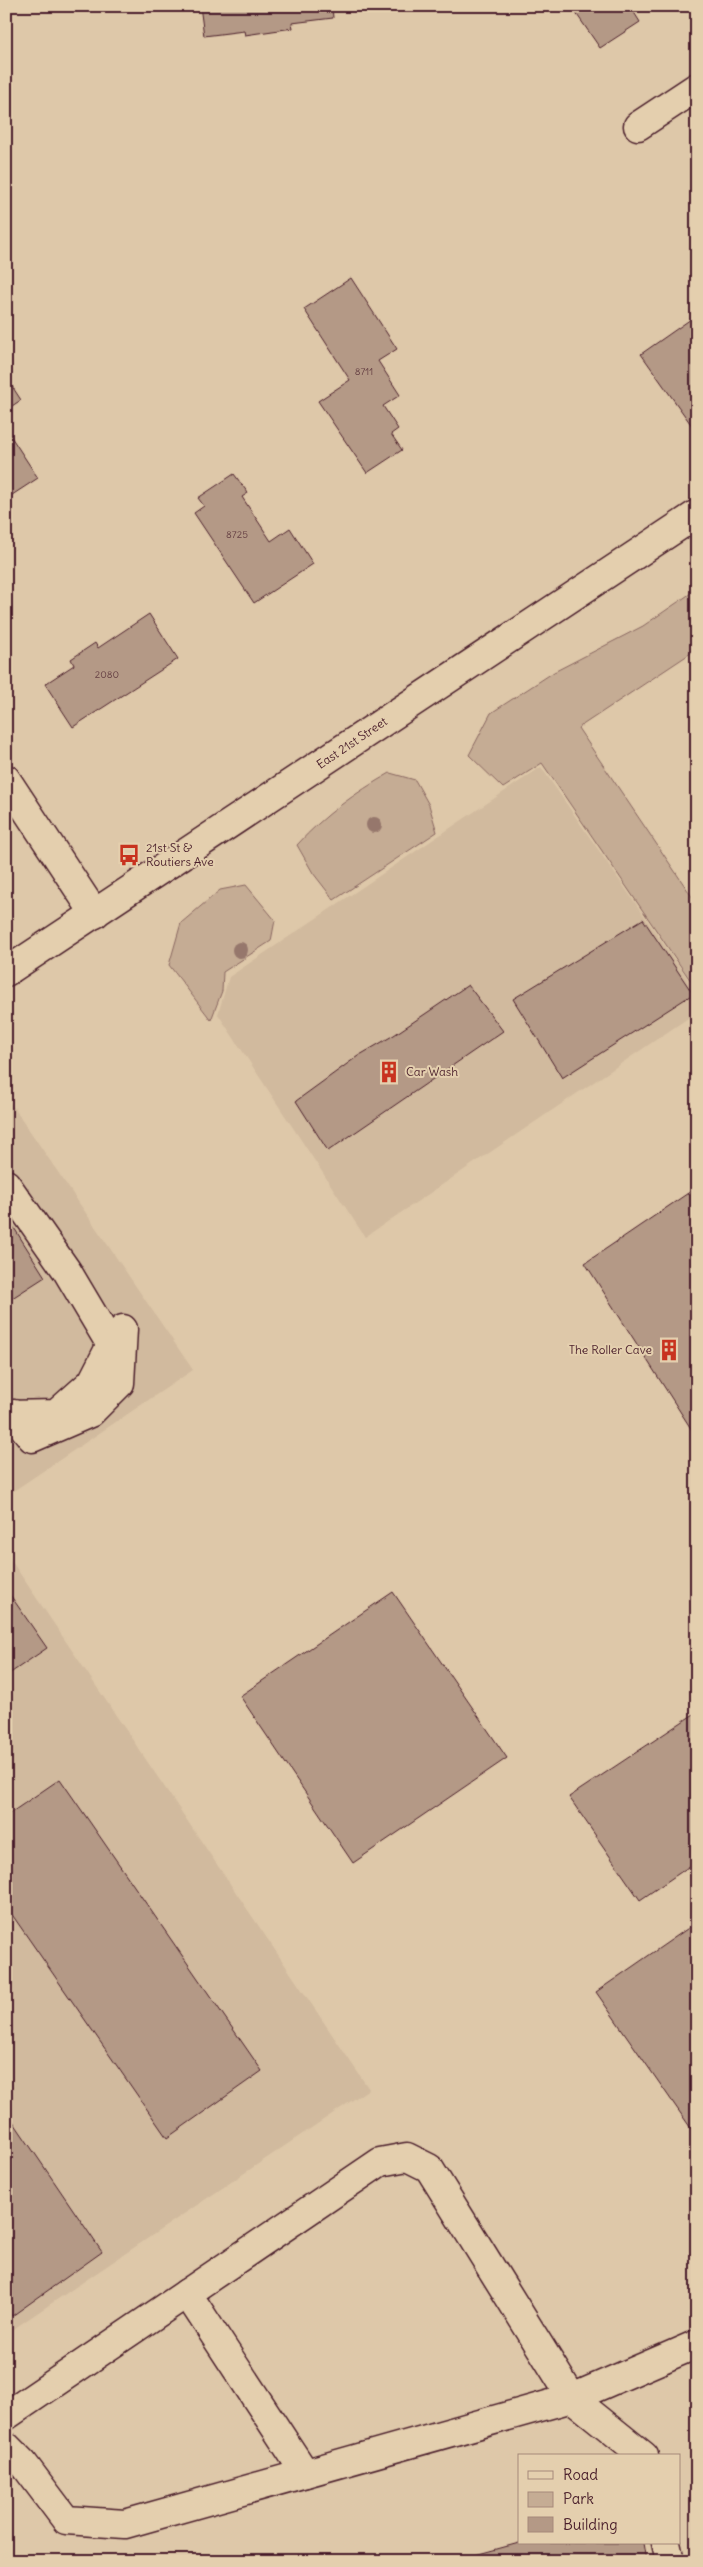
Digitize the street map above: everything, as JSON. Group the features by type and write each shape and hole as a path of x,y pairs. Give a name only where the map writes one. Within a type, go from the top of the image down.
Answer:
{"main road":[{"path":"638,126 697,87"},
{"name":"East 21st Street","path":"6,972 697,514"},
{"path":"6,779 95,914"},
{"path":"6,1184 52,1249 111,1345 92,1382 56,1414 9,1414"},
{"path":"6,2416 380,2162 406,2157 429,2168 572,2398 642,2454"},
{"path":"187,2293 305,2473"},
{"path":"6,2446 23,2463 66,2520 125,2524 572,2398 697,2344"},
{"path":"666,2544 670,2561"}],"shaded area":[{"path":"541,767 697,992 697,1012 365,1237 218,1014 229,977"},
{"path":"6,1096 193,1370 6,1496"},
{"path":"6,1553 369,2089 6,2334"}],"green space":[{"path":"697,589 697,649 578,728 697,904 697,990 542,763 503,788 469,755 491,713 554,672 643,626"},
{"path":"390,773 415,780 429,805 437,832 334,900 313,873 297,845 340,805"},
{"path":"246,885 275,920 271,941 223,972 222,991 211,1020 169,965 181,923 220,890"}],"building":[{"path":"200,6 332,6 333,18 292,23 293,28 245,35 244,31 204,36"},
{"path":"571,6 630,6 640,22 600,48"},
{"path":"351,278 397,349 378,361 400,395 383,406 398,429 391,434 402,450 367,473 318,401 350,380 304,309"},
{"path":"691,319 697,327 697,428 695,430 641,354"},
{"path":"6,377 21,400 6,410"},
{"path":"6,429 38,478 6,499"},
{"path":"234,474 248,493 242,497 271,541 290,528 313,564 254,603 194,513 204,506 198,498"},
{"path":"149,614 178,659 73,727 45,684 74,665 71,659 95,643 98,648"},
{"path":"643,919 693,994 562,1078 513,999"},
{"name":"Car Wash","path":"468,985 503,1031 328,1151 296,1101 358,1056 394,1035"},
{"name":"The Roller Cave","path":"697,1187 697,1438 585,1263"},
{"path":"6,1215 45,1277 6,1302"},
{"path":"6,1589 47,1648 6,1676"},
{"path":"393,1592 507,1758 353,1863 240,1696"},
{"path":"697,1712 697,1861 640,1900 569,1797"},
{"path":"60,1779 262,2071 167,2138 6,1906 6,1816"},
{"path":"697,1922 697,2137 596,1992"},
{"path":"6,2111 102,2252 12,2316 6,2307"},
{"path":"697,2450 697,2476 693,2451"},
{"path":"518,2543 643,2544 646,2561 453,2561"}],"place":[{"name":"21st St & Routiers Ave","path":"129,855"},
{"name":"Car Wash","path":"389,1072"},
{"name":"The Roller Cave","path":"669,1350"}]}
